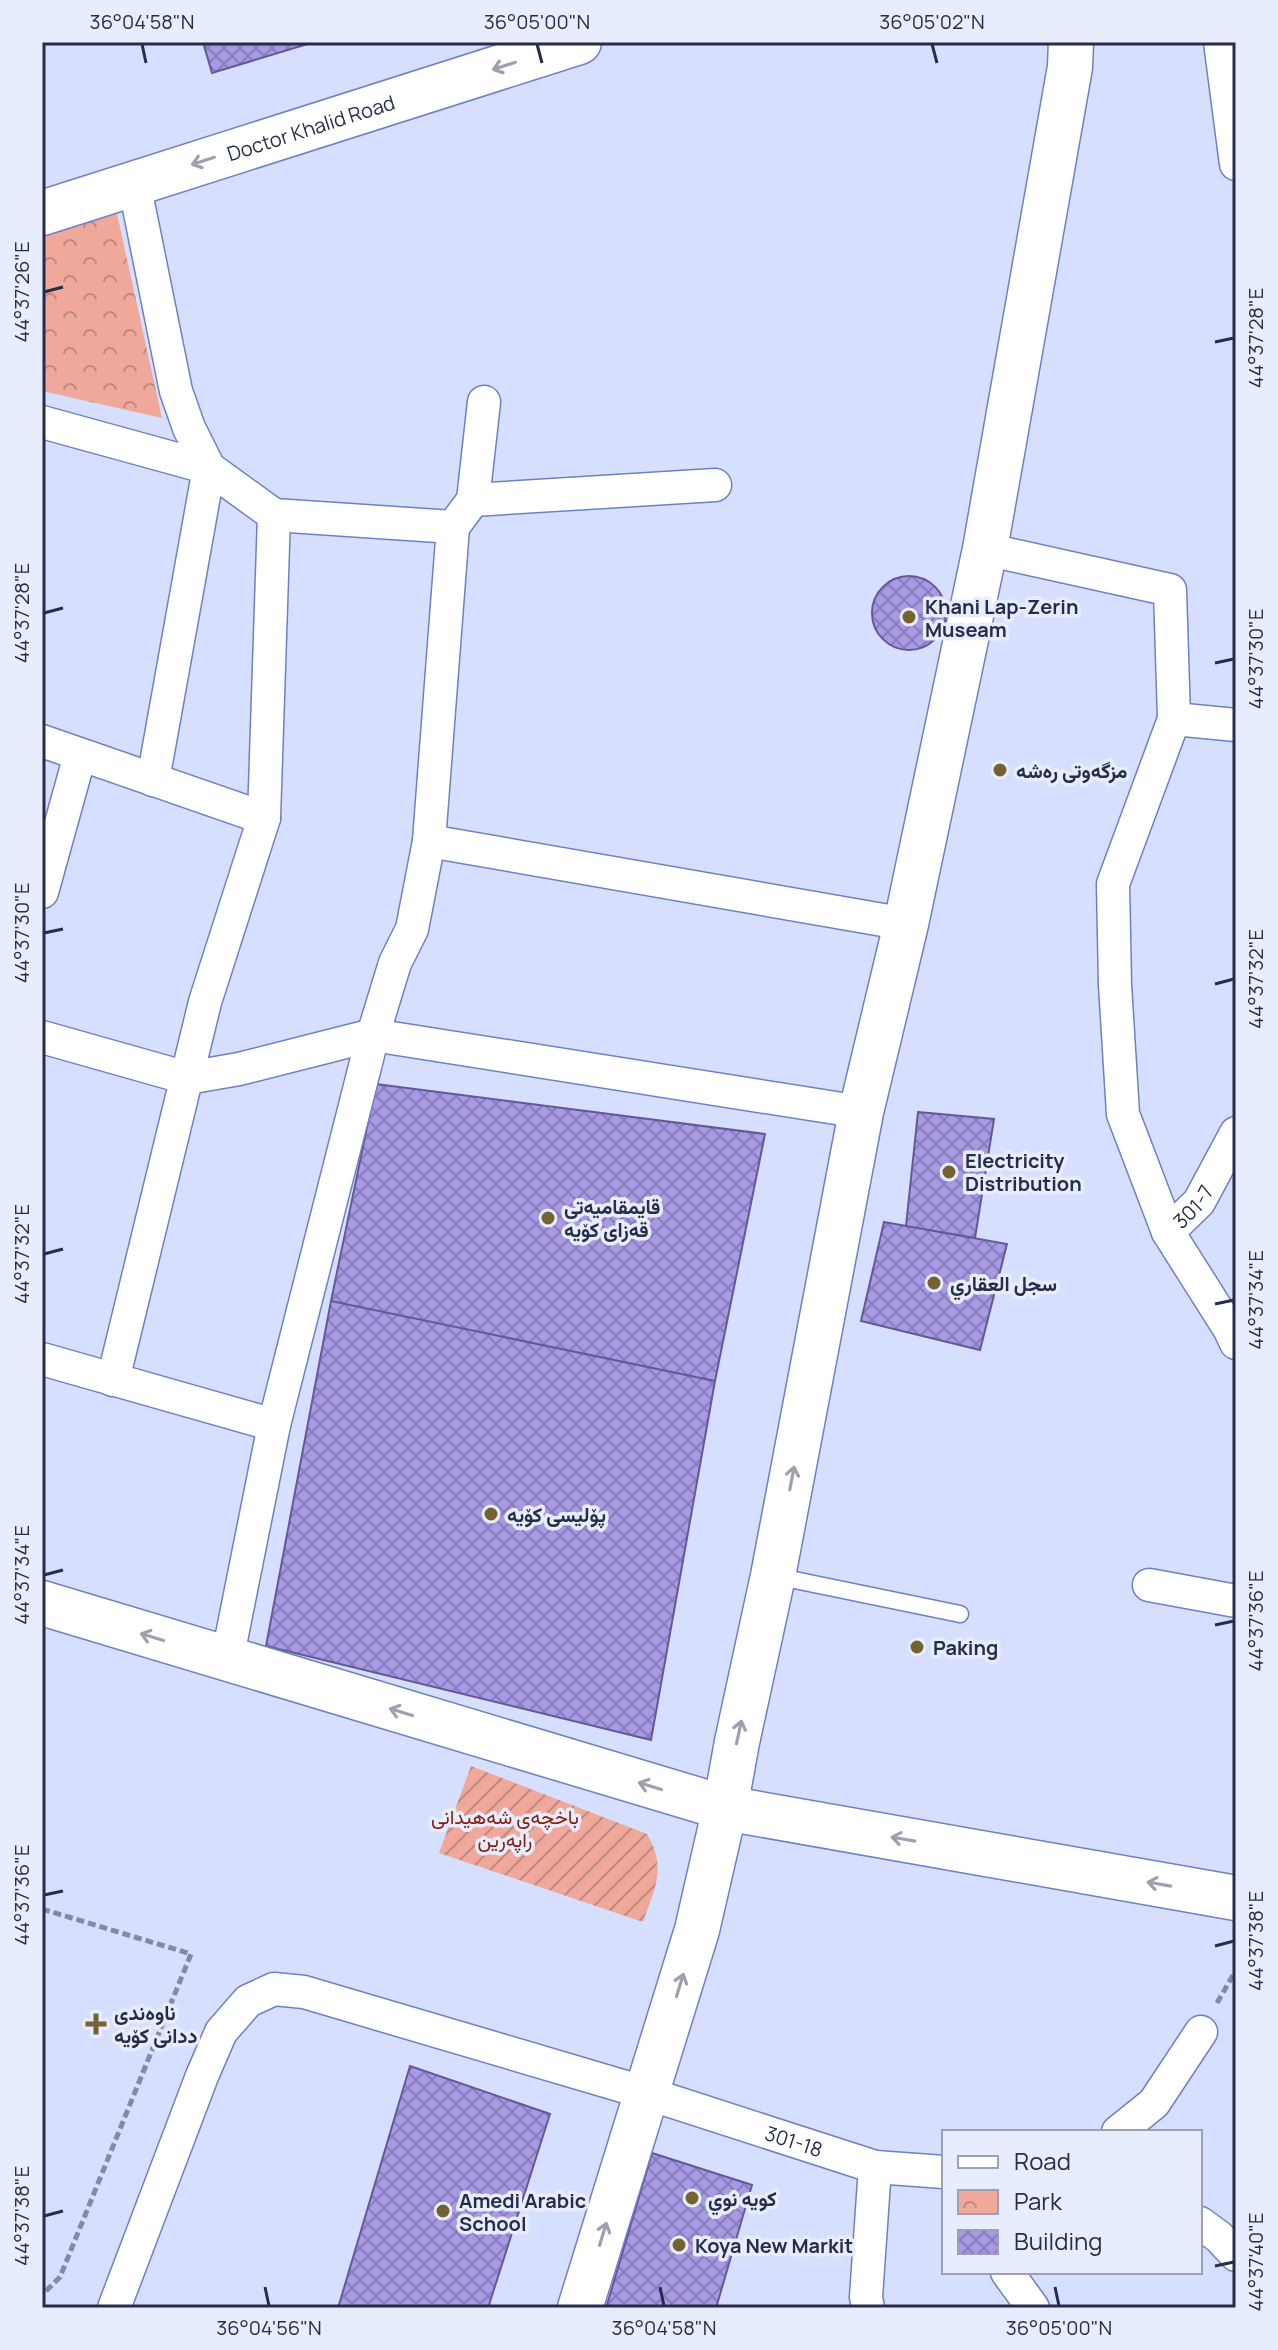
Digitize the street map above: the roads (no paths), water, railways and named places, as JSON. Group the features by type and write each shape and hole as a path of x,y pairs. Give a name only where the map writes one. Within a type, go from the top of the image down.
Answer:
{"main road":[{"name":"Doctor Khalid Road","path":"42,213 579,42"},
{"path":"580,2308 697,1930 725,1808 773,1576 861,1112 906,924 985,549 1067,82 1071,42"},
{"path":"42,1603 725,1808 1236,1898"}],"street":[{"path":"1220,42 1236,164"},
{"path":"134,183 176,391 189,428 209,468 153,780"},
{"path":"227,1660 274,1425 373,1035 395,963 412,929 429,841 453,527 473,500 484,402"},
{"path":"42,422 209,468 274,515 453,527"},
{"path":"473,500 715,485"},
{"path":"113,1380 205,1002 264,818 274,515"},
{"path":"985,549 1170,590 1174,719 1113,884 1123,1114 1168,1232 1236,1343"},
{"path":"1174,719 1236,725"},
{"path":"42,741 264,818"},
{"path":"42,892 80,755"},
{"path":"429,841 906,924"},
{"path":"42,1037 187,1078 239,1069 373,1035 861,1112"},
{"name":"301-7","path":"1168,1232 1199,1202 1236,1133"},
{"path":"42,1359 274,1425"},
{"path":"1149,1585 1236,1601"},
{"name":"301-18","path":"114,2308 221,2032 248,2001 274,1989 304,1992 646,2093 875,2167 932,2171"},
{"path":"1120,2130 1154,2103 1201,2032"},
{"path":"868,2308 866,2297 875,2167"},
{"path":"932,2171 942,2193"},
{"path":"1202,2224 1236,2255"},
{"path":"1008,2274 1033,2308"}],"lane":[{"path":"773,1576 960,1614"}],"place":[{"name":"Khani Lap-Zerin Museam","path":"909,617"},
{"name":"مزگەوتی رەشە","path":"1000,770"},
{"name":"Electricity Distribution","path":"949,1172"},
{"name":"قایمقامیه‌تی قه‌زای كۆیه‌","path":"548,1218"},
{"name":"سجل العقاري","path":"934,1283"},
{"name":"پۆلیسی كۆیه‌","path":"491,1514"},
{"name":"Paking","path":"917,1647"},
{"name":"ناوەندی ددانی کۆیە","path":"96,2024"},
{"name":"كويه نوي","path":"692,2198"},
{"name":"Amedi Arabic School","path":"443,2211"},
{"name":"Koya New Markit","path":"679,2245"}],"park label":[{"name":"باخچه‌ی شه‌هیدانی راپه‌رین","path":"505,1828"}]}
